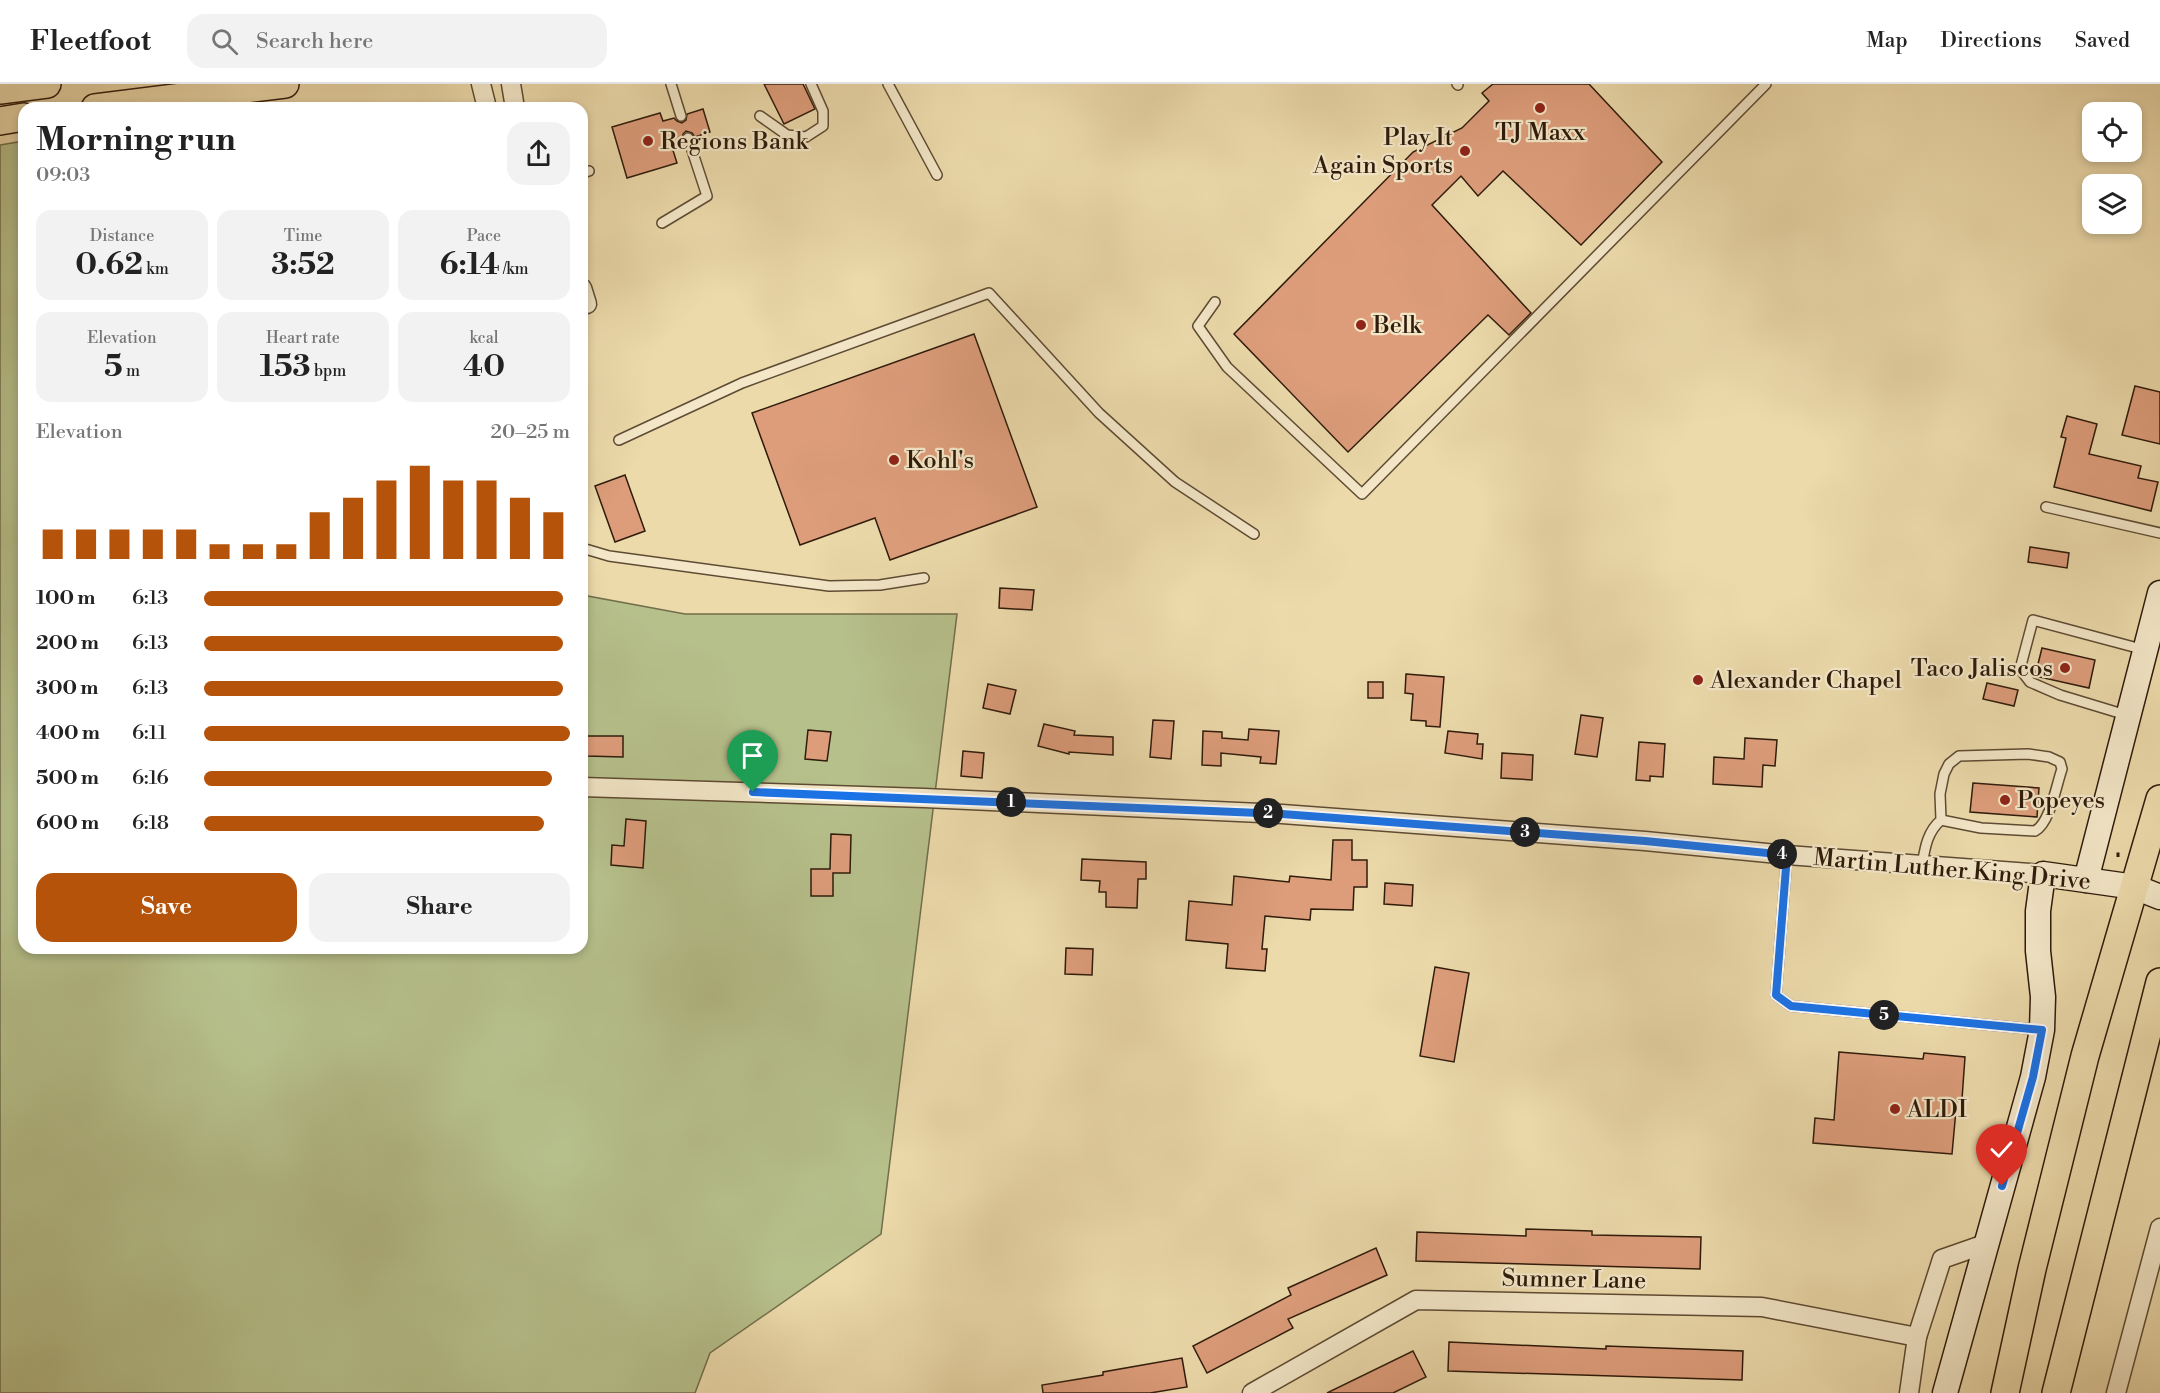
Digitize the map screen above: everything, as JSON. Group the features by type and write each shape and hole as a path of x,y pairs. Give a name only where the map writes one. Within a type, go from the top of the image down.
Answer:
{"main road":[{"path":"142,102 285,84"},
{"path":"0,90 34,85"},
{"path":"0,121 18,118"},
{"path":"2005,1393 2032,1269 2085,1056 2152,889 2160,799"},
{"path":"2056,1393 2160,981"}],"street":[{"path":"481,84 486,102"},
{"path":"511,84 514,102"},
{"path":"2086,880 2160,593"},
{"name":"Martin Luther King Drive","path":"588,787 924,798 1282,814 2043,874 2152,889"},
{"path":"1945,1393 2033,1077 2042,1030 2043,997 2038,951 2038,911 2043,874"},
{"path":"2116,1393 2160,1228"},
{"path":"1909,1393 1917,1337 1942,1259 1985,1244"},
{"name":"Sumner Lane","path":"1252,1393 1416,1300 1762,1307 1917,1337"}],"lane":[{"path":"671,84 681,116"},
{"path":"760,116 788,135 806,136 823,126 823,111 812,84"},
{"path":"888,84 937,175"},
{"path":"1215,302 1198,326 1227,367 1362,494 1766,84"},
{"path":"662,224 707,196 688,138"},
{"path":"619,440 742,383 988,293 1099,413 1167,474 1254,534"},
{"path":"2046,507 2160,533"},
{"path":"588,550 609,556 829,586 880,585 924,578"},
{"path":"2128,715 2060,695 2030,682 2020,669 2033,620 2145,650"},
{"path":"2028,754 2049,757 2060,762 2062,769 2042,828 2035,831 1981,828 1941,820 1940,794 1944,774 1949,764 1959,756 2028,754"},
{"path":"1922,866 1926,840 1941,820"},
{"path":"1787,855 1776,995 1791,1006 2042,1030"}],"path":[{"path":"2118,857 2118,850 2122,845"},
{"path":"2107,851 2118,850"}],"green space":[{"path":"18,142 18,954 588,954 588,596 685,614 957,614 881,1234 710,1353 695,1393 0,1393 0,145"}],"building":[{"path":"764,84 803,84 815,109 784,124"},
{"path":"1493,84 1589,84 1662,162 1581,245 1503,171 1478,196 1461,176 1432,205 1531,313 1509,335 1488,315 1348,452 1234,334 1413,152 1462,128 1489,101 1482,93"},
{"name":"Regions Bank","path":"703,109 710,132 695,137 686,131 682,140 671,144 677,163 627,178 612,127 660,113 663,121 674,118 682,123 686,120 687,114"},
{"name":"Kohl's","path":"974,334 1037,507 890,560 875,518 800,545 752,413"},
{"path":"2135,386 2160,392 2160,444 2122,435"},
{"path":"2067,416 2097,424 2089,454 2141,466 2138,478 2158,482 2151,511 2054,487 2066,438 2061,437"},
{"path":"625,475 645,531 615,542 595,486"},
{"path":"2030,547 2069,553 2067,568 2028,562"},
{"path":"1000,588 1034,590 1032,610 999,608"},
{"name":"Taco Jaliscos","path":"2042,648 2095,660 2089,688 2035,676"},
{"path":"1406,674 1444,677 1440,727 1426,726 1426,721 1411,720 1413,694 1405,693"},
{"path":"1368,682 1383,682 1383,698 1368,698"},
{"path":"1987,683 2018,690 2014,706 1983,699"},
{"path":"988,684 1016,690 1010,714 983,708"},
{"path":"1581,715 1603,718 1597,757 1575,754"},
{"path":"1153,720 1174,721 1171,759 1150,757"},
{"path":"1044,724 1075,731 1074,735 1113,737 1113,755 1069,752 1069,754 1038,746"},
{"path":"1249,729 1279,731 1276,764 1260,763 1261,757 1221,753 1221,766 1202,765 1203,731 1222,732 1222,738 1248,740"},
{"path":"808,730 831,732 827,761 805,759"},
{"path":"1448,731 1478,734 1477,744 1483,744 1482,759 1445,753"},
{"path":"588,736 623,736 623,757 588,756"},
{"path":"1745,738 1777,740 1775,766 1763,765 1762,787 1713,784 1714,757 1744,759"},
{"path":"1639,742 1665,744 1663,777 1650,776 1650,781 1636,780"},
{"path":"963,751 984,753 982,778 961,776"},
{"path":"1502,753 1533,755 1532,780 1501,778"},
{"name":"Popeyes","path":"1973,783 2039,788 2037,817 1970,812"},
{"path":"626,819 646,821 643,868 611,865 612,845 624,846"},
{"path":"831,834 851,835 850,873 833,873 833,896 811,896 811,869 830,869"},
{"path":"1333,840 1352,840 1352,860 1367,860 1367,887 1354,887 1353,910 1311,909 1310,920 1265,916 1262,949 1267,949 1265,971 1226,968 1228,944 1186,940 1189,901 1232,905 1234,876 1289,882 1290,876 1331,880"},
{"path":"1082,859 1146,862 1146,879 1138,879 1137,908 1106,907 1106,892 1099,892 1100,881 1081,880"},
{"path":"1385,883 1413,885 1412,906 1384,904"},
{"path":"1066,948 1093,949 1092,975 1065,974"},
{"path":"1435,967 1469,973 1454,1062 1420,1056"},
{"name":"ALDI","path":"1839,1052 1923,1059 1924,1053 1965,1057 1962,1099 1957,1099 1952,1154 1813,1143 1815,1118 1834,1120"},
{"path":"1526,1229 1592,1231 1592,1235 1701,1237 1700,1269 1416,1261 1417,1232 1526,1236"},
{"path":"1376,1248 1387,1275 1288,1319 1293,1328 1207,1373 1193,1346 1291,1295 1288,1288"},
{"path":"1449,1342 1606,1349 1606,1346 1743,1351 1742,1380 1448,1371"},
{"path":"1413,1351 1426,1377 1393,1393 1327,1393"},
{"path":"1182,1358 1187,1387 1150,1393 1043,1393 1042,1385"}],"place":[{"name":"TJ Maxx","path":"1540,108"},
{"name":"Regions Bank","path":"648,141"},
{"name":"Play It Again Sports","path":"1465,151"},
{"name":"Belk","path":"1361,325"},
{"name":"Kohl's","path":"894,460"},
{"name":"Taco Jaliscos","path":"2065,668"},
{"name":"Alexander Chapel","path":"1698,680"},
{"name":"Popeyes","path":"2005,800"},
{"name":"ALDI","path":"1895,1109"}],"route":[{"path":"753,792 1282,814 1645,841 1787,855 1776,995 1791,1006 2042,1030 2033,1077 2002,1186"}]}
